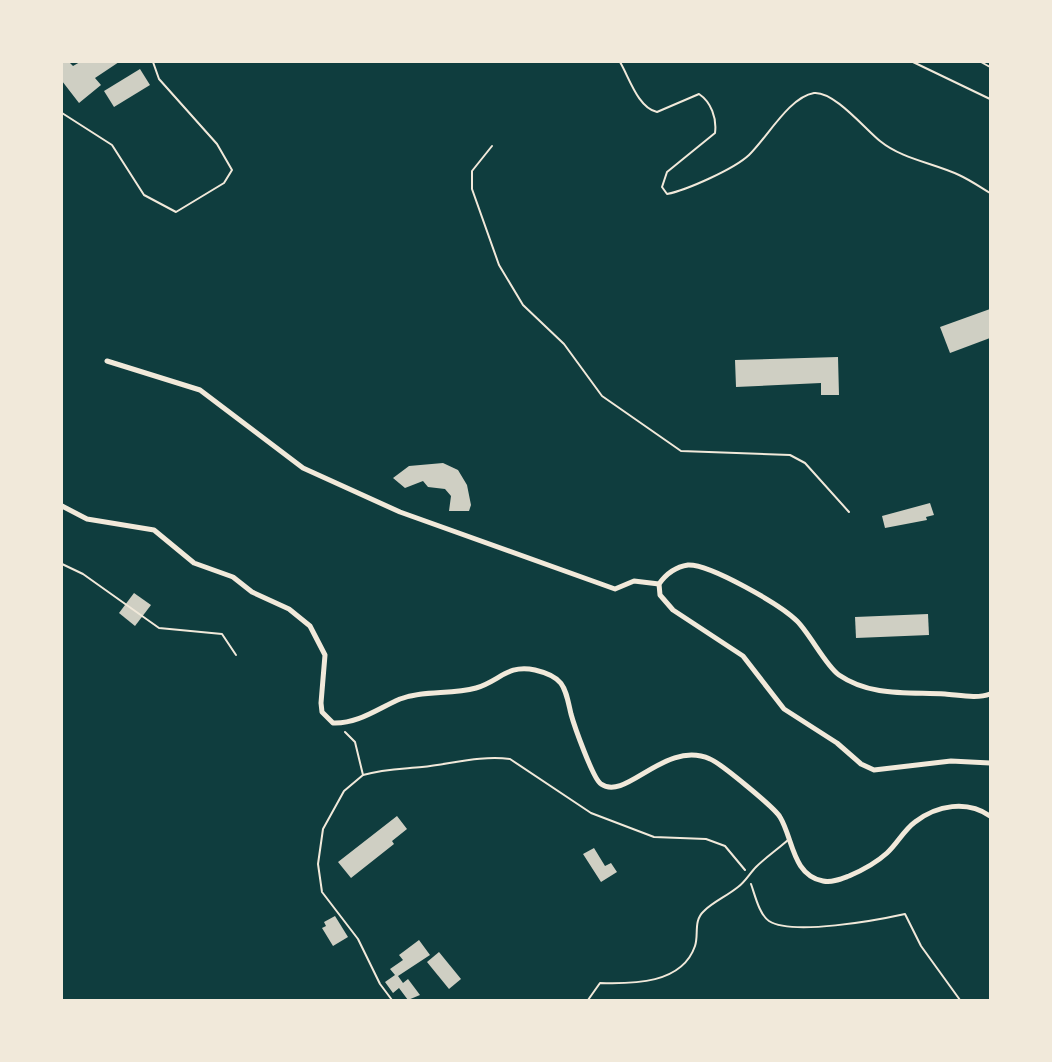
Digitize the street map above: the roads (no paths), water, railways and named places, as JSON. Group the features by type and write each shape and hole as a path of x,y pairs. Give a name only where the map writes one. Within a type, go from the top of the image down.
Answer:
{"street":[{"path":"108,361 200,390 303,468 400,512 615,589 634,581 658,584"},
{"path":"62,506 87,519 154,530 194,563 233,577 252,592 289,609 310,626 325,655 322,712 333,723 348,724 401,699 477,688 513,668 534,670 560,680 568,692 572,716 591,769 601,784 613,788 626,786 655,765 681,755 710,759 757,794 780,816 800,866 814,880 828,882 870,867 888,852 915,822 945,807 966,805 979,808 990,816"},
{"path":"990,694 984,696 895,694 868,689 838,674 796,620 771,601 706,568 689,565 665,574 658,584 660,594 673,610 743,656 784,709 837,743 861,764 874,770 951,761 990,763"}],"lane":[{"path":"620,62 644,105 651,111 657,112 699,94 707,100 716,124 715,133 667,172 662,187 667,194 685,191 748,156 796,101 814,93 825,94 882,142 920,162 958,175 990,194"},
{"path":"913,62 990,99"},
{"path":"981,62 990,67"},
{"path":"492,146 472,171 472,189 499,265 524,304 564,344 602,396 681,451 790,455 805,463 849,513"},
{"path":"588,1000 600,983 640,984 664,976 684,964 689,959 696,943 697,920 703,911 739,887 757,865 788,840"}]}
